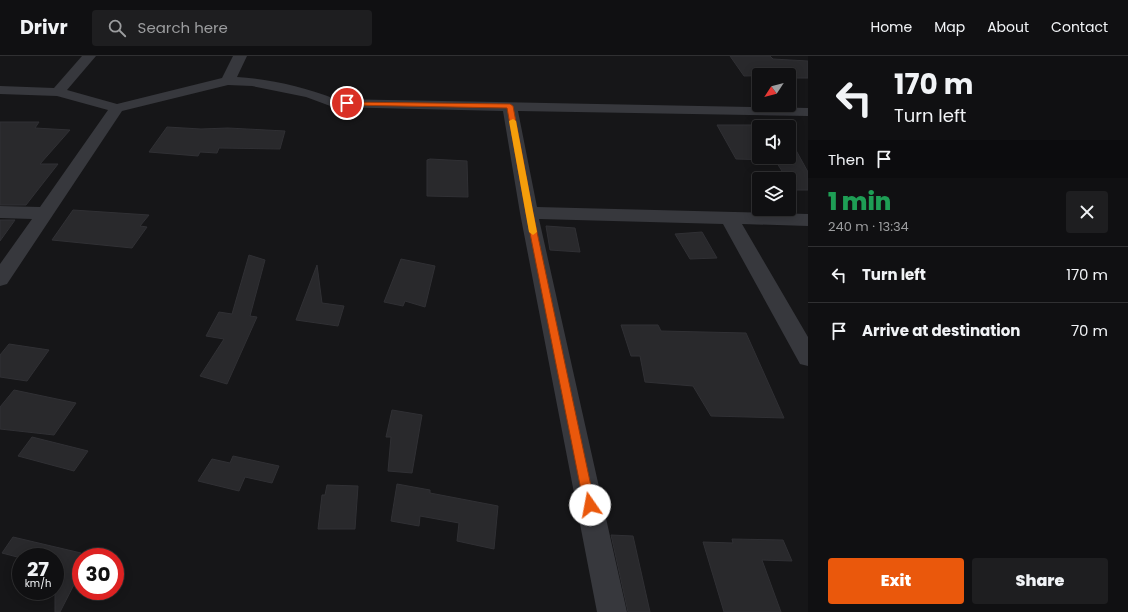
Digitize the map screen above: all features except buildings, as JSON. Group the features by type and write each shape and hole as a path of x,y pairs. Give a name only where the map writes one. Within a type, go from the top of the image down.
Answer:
{"street":[{"path":"58,92 89,56"},
{"path":"228,81 240,56"},
{"path":"0,90 58,92 117,108 228,81 252,82 295,90 333,103 808,112"},
{"path":"510,106 529,213 612,612"},
{"path":"0,279 117,108"},
{"path":"0,212 45,213"},
{"path":"529,213 808,220"},
{"path":"729,218 808,356"}],"slow traffic":[{"path":"513,121 533,232"}],"route":[{"path":"347,103 510,106 529,213 590,505"}]}
